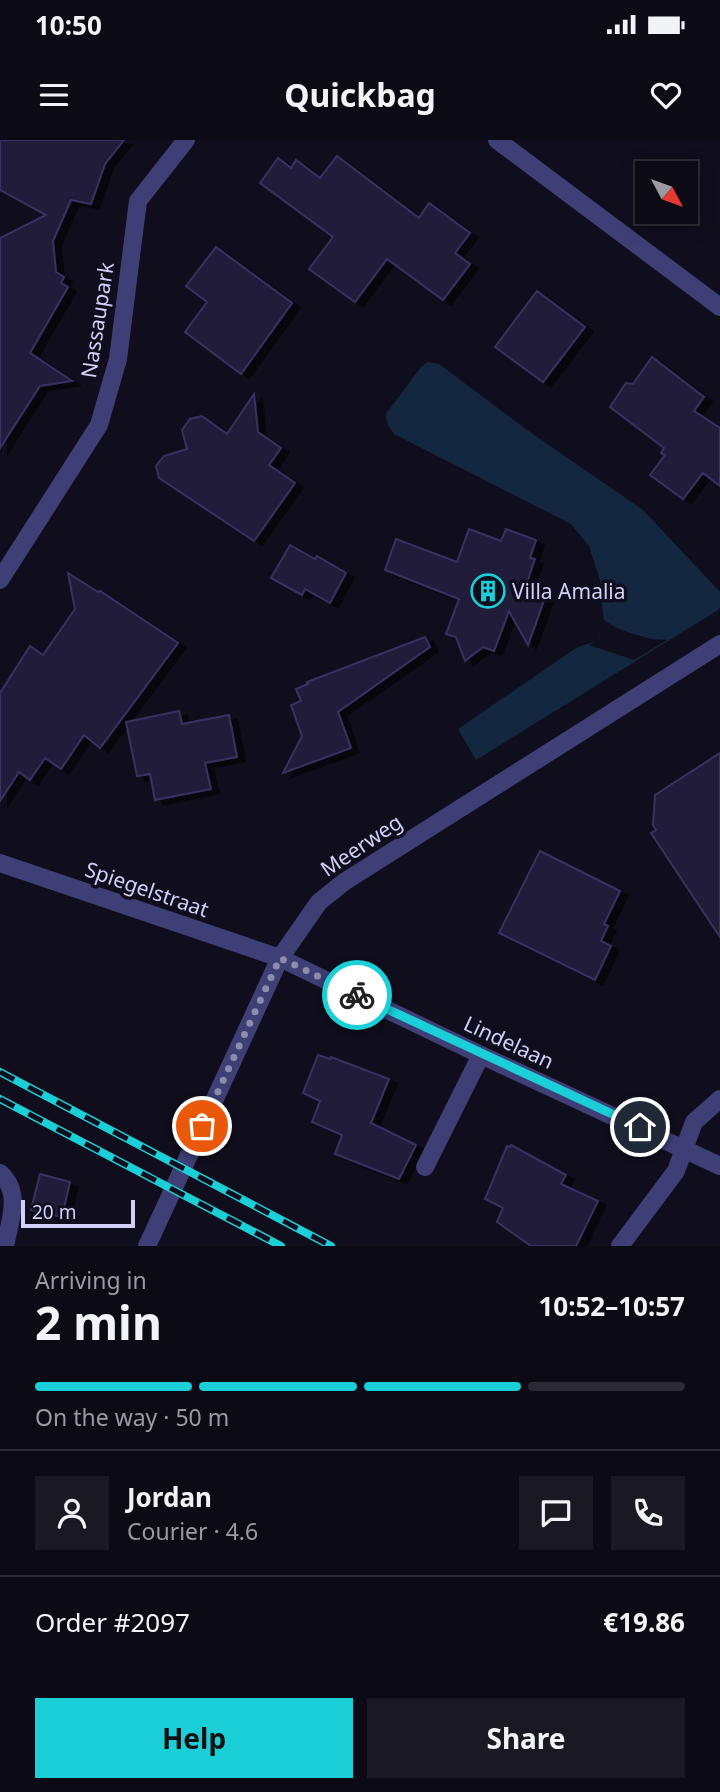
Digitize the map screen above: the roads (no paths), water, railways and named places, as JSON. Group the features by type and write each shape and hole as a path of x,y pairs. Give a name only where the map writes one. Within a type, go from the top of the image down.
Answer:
{"street":[{"name":"Nassaupark","path":"0,580 99,425 118,359 138,201 186,140"},
{"path":"497,140 720,307"},
{"name":"Meerweg","path":"147,1246 280,958 319,902 344,882 720,644"},
{"name":"Spiegelstraat","path":"0,863 280,958"},
{"name":"Lindelaan","path":"280,958 720,1166"},
{"path":"425,1167 481,1055"},
{"path":"620,1246 676,1171 694,1122 720,1099"},
{"path":"0,1173 10,1182 13,1199 8,1241"}],"water":[{"path":"428,362 439,364 527,430 643,510 720,592 718,610 476,760 458,729 576,648 596,641 604,625 600,580 589,546 571,524 394,434 387,423 386,414 421,367"}],"railway":[{"path":"0,1072 331,1246"},
{"path":"0,1099 281,1246"}],"place":[{"name":"Villa Amalia","path":"488,591"}]}
